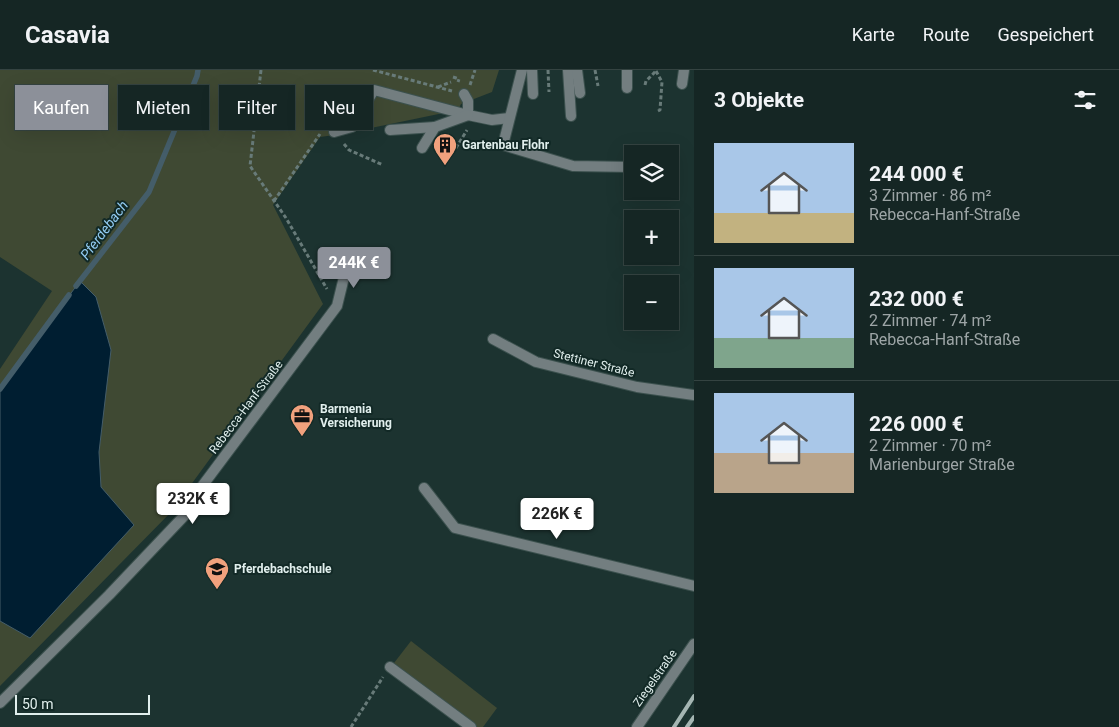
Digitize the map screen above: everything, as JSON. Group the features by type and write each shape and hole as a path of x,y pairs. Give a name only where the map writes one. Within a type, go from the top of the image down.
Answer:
{"street":[{"path":"522,70 503,145 573,166 624,167"},
{"path":"532,70 533,94"},
{"path":"568,70 571,116"},
{"path":"577,70 580,93"},
{"path":"627,70 627,88"},
{"path":"682,84 684,70"},
{"path":"334,132 352,127 374,90 492,120 509,118"},
{"path":"464,94 468,101 468,115"},
{"path":"390,130 435,128 468,115"},
{"path":"422,148 435,128"},
{"name":"Rebecca-Hanf-Straße","path":"0,704 185,516 197,493 337,306 347,265"},
{"name":"Stettiner Straße","path":"493,339 536,362 637,387 694,395"},
{"path":"424,488 455,528 694,586"},
{"name":"Ziegelstraße","path":"636,727 694,644"},
{"path":"390,667 471,727"}],"path":[{"path":"261,70 250,166 274,201 337,306"},
{"path":"373,70 438,88 451,82 453,76 459,79"},
{"path":"548,70 550,92"},
{"path":"595,70 598,86"},
{"path":"645,85 646,81 656,71 662,82 660,110 658,110"},
{"path":"274,201 319,134 334,132 349,150 383,165"},
{"path":"352,727 390,667"}],"green space":[{"path":"0,70 499,70 492,92 461,104 458,110 373,128 373,85 305,85 305,130 361,130 320,137 273,205 323,304 175,508 0,686 0,369 52,291 0,257"},
{"path":"411,641 497,708 483,727 477,727 394,663"}],"water":[{"path":"80,281 96,297 111,350 99,452 101,487 134,525 30,638 0,621 0,389"}],"waterway":[{"name":"Pferdebach","path":"76,286 149,192 198,70"},
{"name":"Pferdebach","path":"0,389 69,295"}],"railway":[{"path":"674,727 694,696"},
{"path":"687,727 694,717"}],"place":[{"name":"Gartenbau Flohr","path":"445,166"},
{"name":"Barmenia Versicherung","path":"302,437"},
{"name":"Pferdebachschule","path":"217,590"}]}
